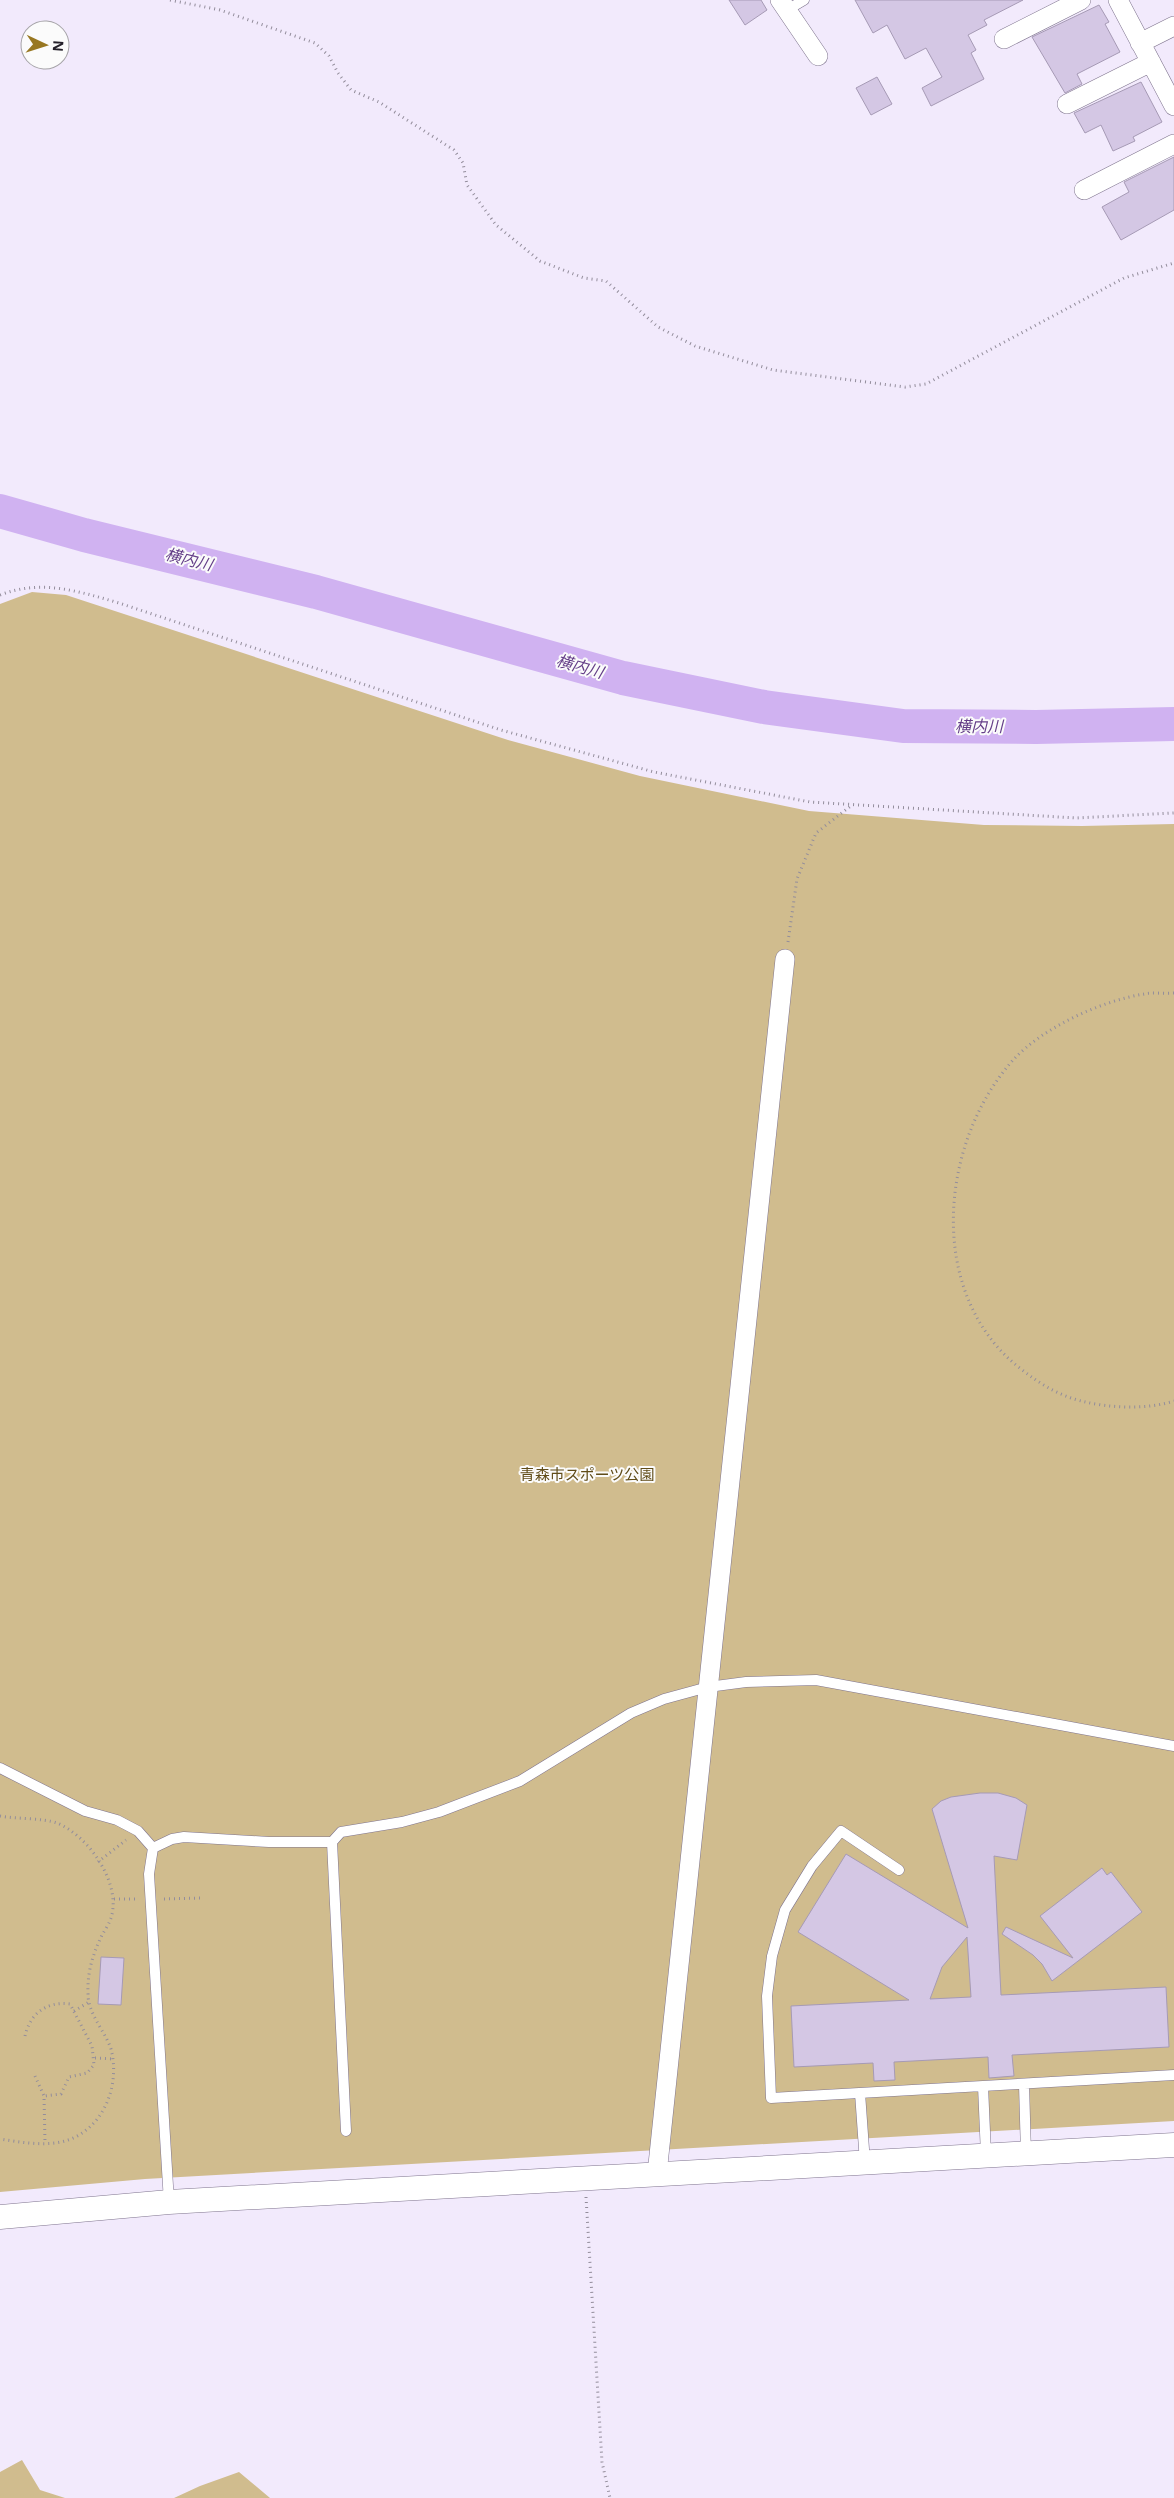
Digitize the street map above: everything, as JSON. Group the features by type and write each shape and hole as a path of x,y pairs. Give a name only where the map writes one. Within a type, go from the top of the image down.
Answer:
{"street":[{"path":"1004,39 1081,0"},
{"path":"1118,0 1174,106"},
{"path":"783,5 818,56"},
{"path":"1140,43 1174,26"},
{"path":"1068,104 1151,62"},
{"path":"1084,190 1174,144"},
{"path":"657,2174 785,959"},
{"path":"0,2217 169,2202 1174,2146"}],"lane":[{"path":"783,5 804,0"},
{"path":"346,2130 332,1842 341,1832 402,1822 439,1812 520,1781 631,1713 664,1699 708,1687 746,1682 816,1680 1174,1746"},
{"path":"0,1768 85,1811 117,1820 138,1831 153,1848"},
{"path":"900,1870 841,1831 812,1866 785,1910 772,1956 767,1996 771,2098 1174,2076"},
{"path":"153,1848 172,1838 269,1842 332,1842"},
{"path":"153,1848 149,1874 169,2202"},
{"path":"1024,2084 1026,2154"},
{"path":"983,2086 986,2156"},
{"path":"860,2093 865,2163"}],"path":[{"path":"170,0 220,10 315,43 329,56 338,73 351,90 379,102 454,150 463,163 467,185 475,200 496,225 540,261 584,278 606,281 658,327 695,346 773,370 905,387 926,384 1124,278 1174,263"},
{"path":"0,595 28,587 70,589 138,608 501,730 654,772 810,802 1076,818 1174,813"},
{"path":"785,959 797,879 816,833 853,804"},
{"path":"1174,993 1144,994 1077,1015 1042,1035 1015,1058 994,1084 965,1142 958,1175 953,1227 962,1286 976,1319 1008,1359 1038,1382 1066,1396 1097,1405 1164,1405 1174,1401"},
{"path":"0,1816 56,1823 75,1835 88,1847 98,1862 111,1885 114,1899 111,1919 93,1954 89,1970 89,2002 110,2048 113,2059 113,2086 109,2101 102,2114 75,2136 61,2142 45,2143 0,2139"},
{"path":"98,1862 138,1831"},
{"path":"25,2036 33,2015 57,2002 70,2004 92,2046 95,2058 94,2065 87,2073 70,2077 61,2094 44,2096"},
{"path":"74,2011 89,2002"},
{"path":"95,2058 113,2059"},
{"path":"35,2076 44,2096 45,2143"},
{"path":"585,2179 602,2462 610,2498"}],"green space":[{"name":"青森市スポーツ公園","path":"32,592 66,595 508,740 640,776 809,811 984,825 1082,826 1174,824 1174,2121 145,2179 0,2192 0,604"},
{"path":"22,2460 40,2490 65,2498 0,2498 0,2472"},
{"path":"239,2472 270,2498 174,2498 200,2486"}],"building":[{"path":"729,0 761,0 767,10 745,25"},
{"path":"855,0 1023,0 984,20 987,25 968,35 976,50 971,53 984,79 931,106 922,88 942,77 926,48 905,59 887,25 873,33"},
{"path":"1099,5 1109,22 1105,24 1120,52 1077,74 1082,84 1065,93 1032,37"},
{"path":"877,77 892,104 871,115 856,88"},
{"path":"1141,82 1162,122 1133,137 1135,141 1113,151 1101,125 1085,133 1074,113"},
{"path":"1174,157 1174,210 1121,240 1102,207 1129,192 1124,182"},
{"path":"980,1793 998,1793 1016,1798 1027,1805 1017,1860 994,1856 1001,1995 1166,1987 1169,2047 1012,2055 1014,2076 989,2078 988,2057 894,2062 895,2080 874,2081 873,2063 794,2067 791,2006 909,2000 798,1932 846,1854 968,1928 932,1809 941,1801 951,1797","holes":["967,1937 971,1997 930,1999 942,1967"]},
{"path":"1102,1868 1107,1875 1111,1872 1142,1912 1052,1981 1042,1964 1033,1955 1002,1934 1006,1927 1073,1958 1040,1916"},
{"path":"101,1957 124,1958 121,2005 98,2004"}],"waterway":[{"name":"横内川","path":"0,511 84,535 316,592 623,678 764,707 903,726 1036,727 1174,724"}]}
